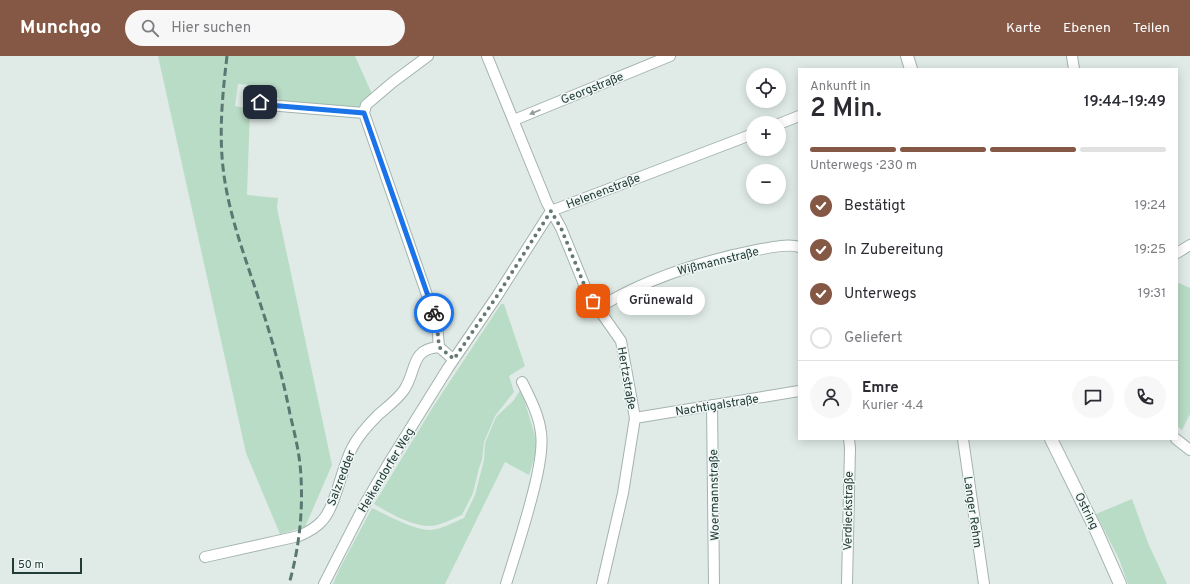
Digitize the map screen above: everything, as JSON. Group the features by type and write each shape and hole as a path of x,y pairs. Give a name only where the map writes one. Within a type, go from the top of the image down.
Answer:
{"street":[{"path":"428,56 393,82 366,105 364,113 437,324 439,347 454,359"},
{"name":"Hertzstraße","path":"488,56 551,211 561,228 588,294 621,341 635,418 623,493 602,584"},
{"name":"Georgstraße","path":"514,120 670,56"},
{"path":"907,56 911,68"},
{"path":"1072,56 1074,68"},
{"path":"253,98 268,105 364,113"},
{"path":"786,121 798,116"},
{"name":"Helenenstraße","path":"454,359 497,296 551,211 746,137"},
{"name":"Wißmannstraße","path":"598,308 643,284 694,265 773,247 795,245 798,246"},
{"path":"1178,252 1190,245"},
{"name":"Salzredder","path":"205,557 299,536 314,529 323,520 331,506 343,468 352,448 362,432 377,416 400,396 406,387 419,354 428,348 439,347"},
{"name":"Heikendorfer Weg","path":"324,584 377,484 454,359"},
{"path":"506,584 526,522 542,445 541,432 534,407 522,382"},
{"name":"Nachtigalstraße","path":"635,418 798,391"},
{"name":"Woermannstraße","path":"712,405 714,584"},
{"name":"Verdieckstraße","path":"847,584 849,440"},
{"name":"Langer Rehm","path":"963,440 984,584"},
{"name":"Ostring","path":"1052,440 1094,524 1120,584"},
{"path":"1177,440 1190,450"}],"green space":[{"path":"158,56 355,56 372,94 358,107 352,108 283,102 262,86 238,84 235,106 250,109 247,195 278,198 277,208 332,465 305,527 280,534 246,453"},
{"path":"1178,282 1190,288 1190,414 1182,430 1178,427"},
{"path":"501,304 504,304 525,366 509,376 514,392 495,416 484,442 482,460 473,493 462,515 437,525 429,526 415,524 374,504 433,407"},
{"path":"521,389 538,446 529,475 505,462 445,584 333,584 372,508 401,522 424,530 439,528 464,518 475,495 484,460 485,443 496,417 513,401"},
{"path":"1132,499 1148,543 1167,584 1128,584 1119,559 1096,514"}],"railway":[{"path":"227,56 222,103 221,135 225,182 236,229 277,360 300,461 301,517 298,544 289,584"}],"way so far":[{"path":"434,313 437,324 439,347 454,359 497,296 551,211 561,228 588,294 593,301"}],"place":[{"name":"Grünewald","path":"593,301"}],"route":[{"path":"260,102 268,105 364,113 434,313"}]}
